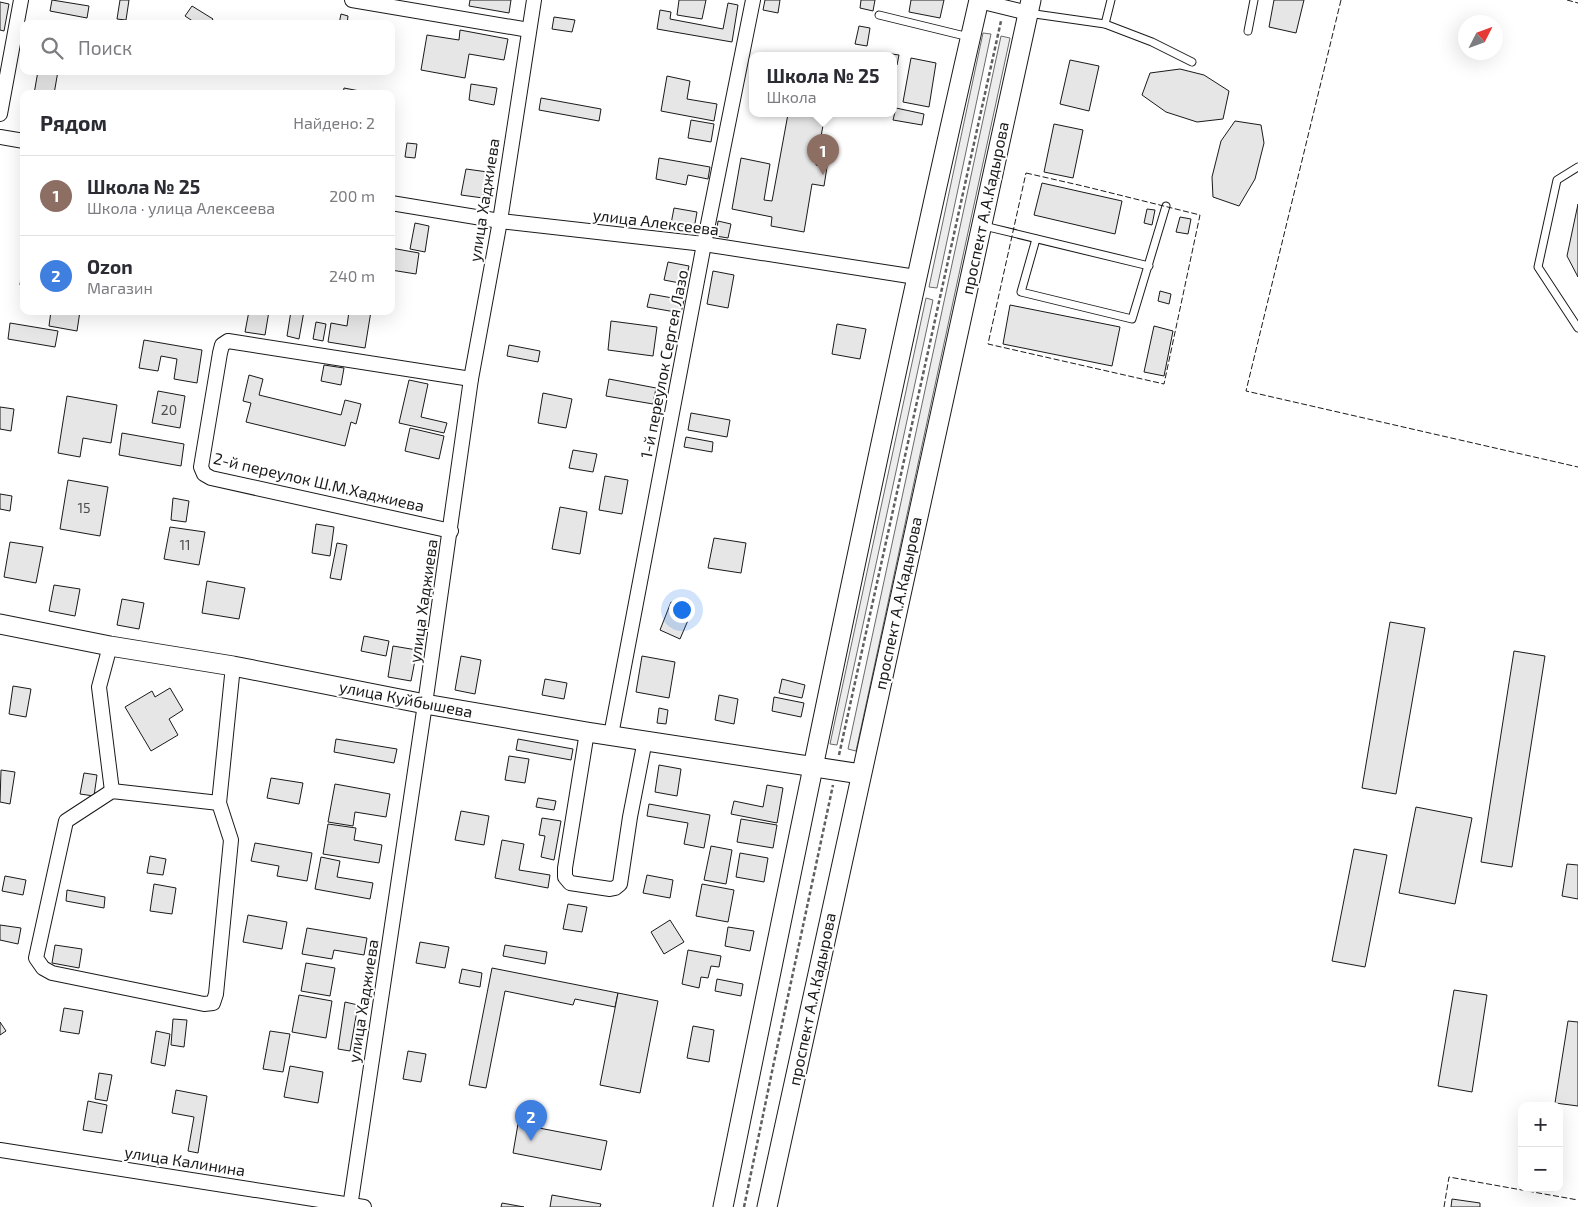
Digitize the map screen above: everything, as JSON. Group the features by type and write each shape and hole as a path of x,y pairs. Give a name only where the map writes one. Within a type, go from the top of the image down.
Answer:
{"street":[{"path":"0,114 21,0"},
{"path":"352,0 529,30"},
{"name":"улица Хаджиева","path":"355,1206 471,378 500,221 534,0"},
{"name":"1-й переулок Сергея Лазо","path":"611,735 704,244 753,0"},
{"path":"723,1207 812,766 916,277 979,1 1004,8 1029,7"},
{"name":"проспект А.А.Кадырова","path":"767,1207 1029,7"},
{"path":"0,137 20,140"},
{"name":"улица Алексеева","path":"395,204 500,221 704,244 916,277"},
{"name":"2-й переулок Ш.М.Хаджиева","path":"450,530 211,478 204,474 200,467 222,345 228,341 471,378"},
{"name":"улица Куйбышева","path":"0,624 110,646 233,666 425,704 587,732 861,774"},
{"path":"110,646 99,686 112,792"},
{"path":"219,803 112,792 66,821 36,958 43,968 61,975 204,1004 213,1003 216,994 231,840 219,803 233,666"},
{"path":"587,732 565,877 570,883 610,890 620,884 630,817 645,740"},
{"name":"улица Калинина","path":"0,1150 355,1206"}],"lane":[{"path":"1105,24 1111,0"},
{"path":"1248,31 1254,0"},
{"path":"1029,7 1105,24 1152,42 1192,62"},
{"path":"879,15 970,37"},
{"path":"1578,167 1557,180 1538,267 1578,328"},
{"path":"1036,239 1021,292 1132,319 1166,206"},
{"path":"981,226 1148,266"}],"path":[{"path":"744,1207 836,770 1004,8"}],"shaded area":[{"path":"983,33 991,34 937,288 929,287"},
{"path":"1001,36 1010,38 856,751 848,749"},
{"path":"926,298 933,300 837,745 830,744"}],"building":[{"path":"52,0 89,6 87,18 50,11"},
{"path":"120,0 129,0 126,20 117,19"},
{"path":"470,0 511,0 509,13 469,6"},
{"path":"679,0 706,0 702,19 677,15"},
{"path":"765,0 780,0 778,13 763,10"},
{"path":"861,0 875,0 873,11 860,8"},
{"path":"911,0 944,0 940,18 909,12"},
{"path":"1274,0 1304,0 1296,33 1269,27"},
{"path":"0,2 9,4 4,31 0,30"},
{"path":"728,3 738,5 732,42 657,29 660,10 671,12 670,19 723,29"},
{"path":"192,6 213,19 191,20 185,16"},
{"path":"341,14 348,16 348,20 340,20"},
{"path":"554,17 575,20 572,32 552,29"},
{"path":"859,26 870,28 867,46 855,44"},
{"path":"460,30 508,39 504,60 469,54 465,78 421,70 427,35 459,40"},
{"path":"911,58 936,63 929,107 903,102"},
{"path":"1070,60 1099,66 1089,111 1060,104"},
{"path":"1180,69 1204,75 1229,91 1223,119 1197,122 1166,112 1142,95 1150,73"},
{"path":"37,75 57,75 55,90 35,90"},
{"path":"667,76 690,81 687,99 717,104 714,121 661,111"},
{"path":"471,84 497,88 494,105 469,100"},
{"path":"541,98 601,109 599,121 539,110"},
{"path":"897,108 924,114 922,125 893,120 894,117 897,117"},
{"path":"787,117 824,117 816,165 827,167 824,186 812,184 804,232 771,226 772,217 732,209 741,158 770,164 764,200 772,201"},
{"path":"691,120 714,124 711,142 688,138"},
{"path":"1235,121 1261,125 1264,143 1255,179 1239,206 1213,197 1212,177 1221,141"},
{"path":"1054,124 1083,130 1073,178 1044,172"},
{"path":"407,143 417,144 415,158 405,157"},
{"path":"659,158 710,167 708,179 688,175 686,185 656,179"},
{"path":"466,169 488,172 483,198 461,195"},
{"path":"1042,183 1122,201 1115,234 1034,215"},
{"path":"1578,204 1578,277 1567,256"},
{"path":"674,208 697,212 694,229 671,224"},
{"path":"1147,209 1155,210 1152,225 1144,223"},
{"path":"1180,217 1191,219 1188,234 1176,232"},
{"path":"718,221 731,224 728,238 716,236"},
{"path":"415,223 429,226 425,252 410,249"},
{"path":"395,249 419,253 416,274 395,271"},
{"path":"668,262 689,266 685,284 664,280"},
{"path":"713,271 734,275 728,308 707,304"},
{"path":"1160,291 1171,294 1169,304 1158,301"},
{"path":"650,294 684,300 681,313 647,307"},
{"path":"1010,305 1120,327 1112,366 1003,344"},
{"path":"50,315 79,315 77,331 49,326"},
{"path":"248,315 268,315 265,335 245,332"},
{"path":"290,315 303,315 299,339 287,336"},
{"path":"348,315 370,315 365,348 328,342 331,323 347,326"},
{"path":"611,321 657,327 653,356 608,350"},
{"path":"316,322 326,324 323,341 313,339"},
{"path":"10,323 58,331 55,347 8,339"},
{"path":"837,324 866,329 860,359 832,354"},
{"path":"1154,326 1173,331 1164,376 1144,372"},
{"path":"144,340 202,350 197,383 174,379 177,359 161,356 158,371 139,368"},
{"path":"509,345 540,351 538,362 507,356"},
{"path":"324,365 344,368 341,385 321,381"},
{"path":"249,375 263,379 259,395 341,415 345,400 361,404 356,424 351,422 345,446 246,422 251,403 243,401"},
{"path":"609,379 656,388 653,404 606,396"},
{"path":"409,380 428,384 421,417 447,423 444,433 399,423"},
{"path":"158,391 185,396 180,428 152,423"},
{"path":"543,393 572,399 566,428 538,423"},
{"path":"67,396 117,405 111,443 83,438 80,457 58,453"},
{"path":"0,407 14,409 11,431 0,429"},
{"path":"691,413 730,420 727,437 688,430"},
{"path":"410,428 444,436 439,459 405,451"},
{"path":"122,433 184,444 181,466 119,455"},
{"path":"686,437 713,442 712,452 684,447"},
{"path":"573,450 597,454 593,472 569,468"},
{"path":"605,476 628,480 622,514 599,510"},
{"path":"68,480 108,487 100,536 60,529"},
{"path":"0,494 12,496 10,511 0,509"},
{"path":"173,498 189,501 186,522 171,520"},
{"path":"560,507 587,512 580,554 552,549"},
{"path":"316,524 334,527 330,556 312,553"},
{"path":"170,527 205,532 199,565 164,559"},
{"path":"714,538 746,543 741,573 708,568"},
{"path":"10,542 43,547 36,583 4,577"},
{"path":"337,543 347,545 341,580 330,578"},
{"path":"207,581 245,588 239,619 202,613"},
{"path":"54,585 80,589 75,616 49,611"},
{"path":"122,599 144,603 139,629 117,625"},
{"path":"671,602 692,611 680,639 660,630"},
{"path":"1390,622 1425,628 1396,794 1362,788"},
{"path":"364,636 389,641 386,656 361,651"},
{"path":"393,646 417,650 411,681 388,677"},
{"path":"1514,651 1545,656 1512,867 1481,862"},
{"path":"461,656 481,660 475,694 455,690"},
{"path":"642,656 675,662 669,698 636,692"},
{"path":"545,679 567,683 564,699 542,695"},
{"path":"782,679 805,685 802,698 779,693"},
{"path":"13,686 31,689 26,717 9,714"},
{"path":"170,688 183,710 169,719 178,735 151,751 125,707 152,691 155,697"},
{"path":"719,695 738,699 734,724 715,720"},
{"path":"774,697 804,703 801,717 772,711"},
{"path":"659,708 668,710 666,724 657,723"},
{"path":"336,739 397,749 394,763 334,752"},
{"path":"518,739 573,749 571,760 516,750"},
{"path":"509,756 529,759 525,783 505,780"},
{"path":"659,765 681,769 677,796 655,792"},
{"path":"1,770 15,772 10,804 0,802"},
{"path":"84,773 97,775 94,796 80,794"},
{"path":"271,778 303,783 299,804 267,798"},
{"path":"335,784 390,794 386,817 355,812 353,826 328,822"},
{"path":"767,785 783,788 777,823 731,814 734,801 763,807"},
{"path":"538,798 556,801 554,810 536,807"},
{"path":"649,804 710,815 704,848 684,844 688,823 647,816"},
{"path":"1416,807 1472,818 1455,904 1399,893"},
{"path":"461,811 489,816 484,845 455,840"},
{"path":"542,818 561,821 554,860 541,857 545,836 539,835"},
{"path":"741,819 777,825 773,848 737,842"},
{"path":"328,824 356,828 354,840 382,845 379,863 323,854"},
{"path":"502,840 524,844 519,870 550,875 548,888 495,878"},
{"path":"255,843 312,853 307,881 277,876 279,866 251,861"},
{"path":"711,846 732,850 726,884 704,880"},
{"path":"1354,849 1387,855 1365,967 1332,961"},
{"path":"740,853 768,858 764,882 736,877"},
{"path":"150,856 166,859 163,875 147,873"},
{"path":"321,857 340,861 337,877 373,883 370,899 315,889"},
{"path":"1567,864 1578,865 1578,899 1562,896"},
{"path":"647,875 673,880 670,898 643,893"},
{"path":"5,876 26,880 23,895 2,891"},
{"path":"154,884 176,888 172,914 150,911"},
{"path":"702,884 734,890 728,922 696,916"},
{"path":"67,890 105,897 104,908 66,901"},
{"path":"568,904 587,907 582,932 563,929"},
{"path":"248,915 287,922 282,949 243,942"},
{"path":"670,920 684,942 664,954 651,932"},
{"path":"0,925 21,928 18,944 0,940"},
{"path":"728,927 754,931 750,951 725,946"},
{"path":"307,928 367,938 364,955 334,950 332,959 302,954"},
{"path":"420,942 449,947 445,968 416,963"},
{"path":"55,945 82,949 79,968 52,963"},
{"path":"505,945 547,952 545,964 503,956"},
{"path":"688,950 721,956 719,967 711,966 708,978 701,977 699,988 682,984"},
{"path":"306,963 335,968 330,996 301,991"},
{"path":"492,968 618,993 615,1007 575,999 573,1005 505,991 486,1088 469,1085"},
{"path":"462,969 482,973 480,987 459,983"},
{"path":"717,979 743,984 741,996 715,991"},
{"path":"1454,990 1487,995 1472,1092 1438,1086"},
{"path":"618,993 658,1001 640,1093 600,1085"},
{"path":"299,995 332,1001 326,1038 292,1032"},
{"path":"345,1002 358,1005 350,1051 338,1049"},
{"path":"64,1008 83,1011 79,1034 60,1031"},
{"path":"173,1019 187,1020 184,1047 171,1045"},
{"path":"1568,1021 1578,1022 1578,1106 1555,1102"},
{"path":"0,1022 6,1031 0,1035"},
{"path":"693,1026 714,1030 709,1062 687,1058"},
{"path":"156,1031 170,1034 165,1066 151,1063"},
{"path":"270,1031 290,1034 283,1072 263,1069"},
{"path":"408,1051 426,1054 421,1082 403,1079"},
{"path":"290,1066 323,1072 318,1103 284,1097"},
{"path":"99,1073 112,1075 107,1101 95,1099"},
{"path":"176,1090 207,1096 198,1153 188,1151 194,1117 172,1113"},
{"path":"88,1101 107,1105 102,1133 83,1130"},
{"path":"518,1124 607,1141 601,1170 513,1153"},
{"path":"552,1195 601,1204 600,1207 550,1207"},
{"path":"1452,1199 1480,1203 1480,1207 1451,1207"},
{"path":"502,1203 524,1207 501,1207"}],"fence":[{"path":"1341,0 1246,391 1578,467"},
{"path":"1567,0 1578,3"},
{"path":"1026,173 1200,215 1164,384 988,344 1026,173"},
{"path":"1444,1207 1449,1177 1578,1200"}],"place":[{"name":"Школа № 25","path":"823,175"},
{"name":"Ozon","path":"531,1141"}]}
